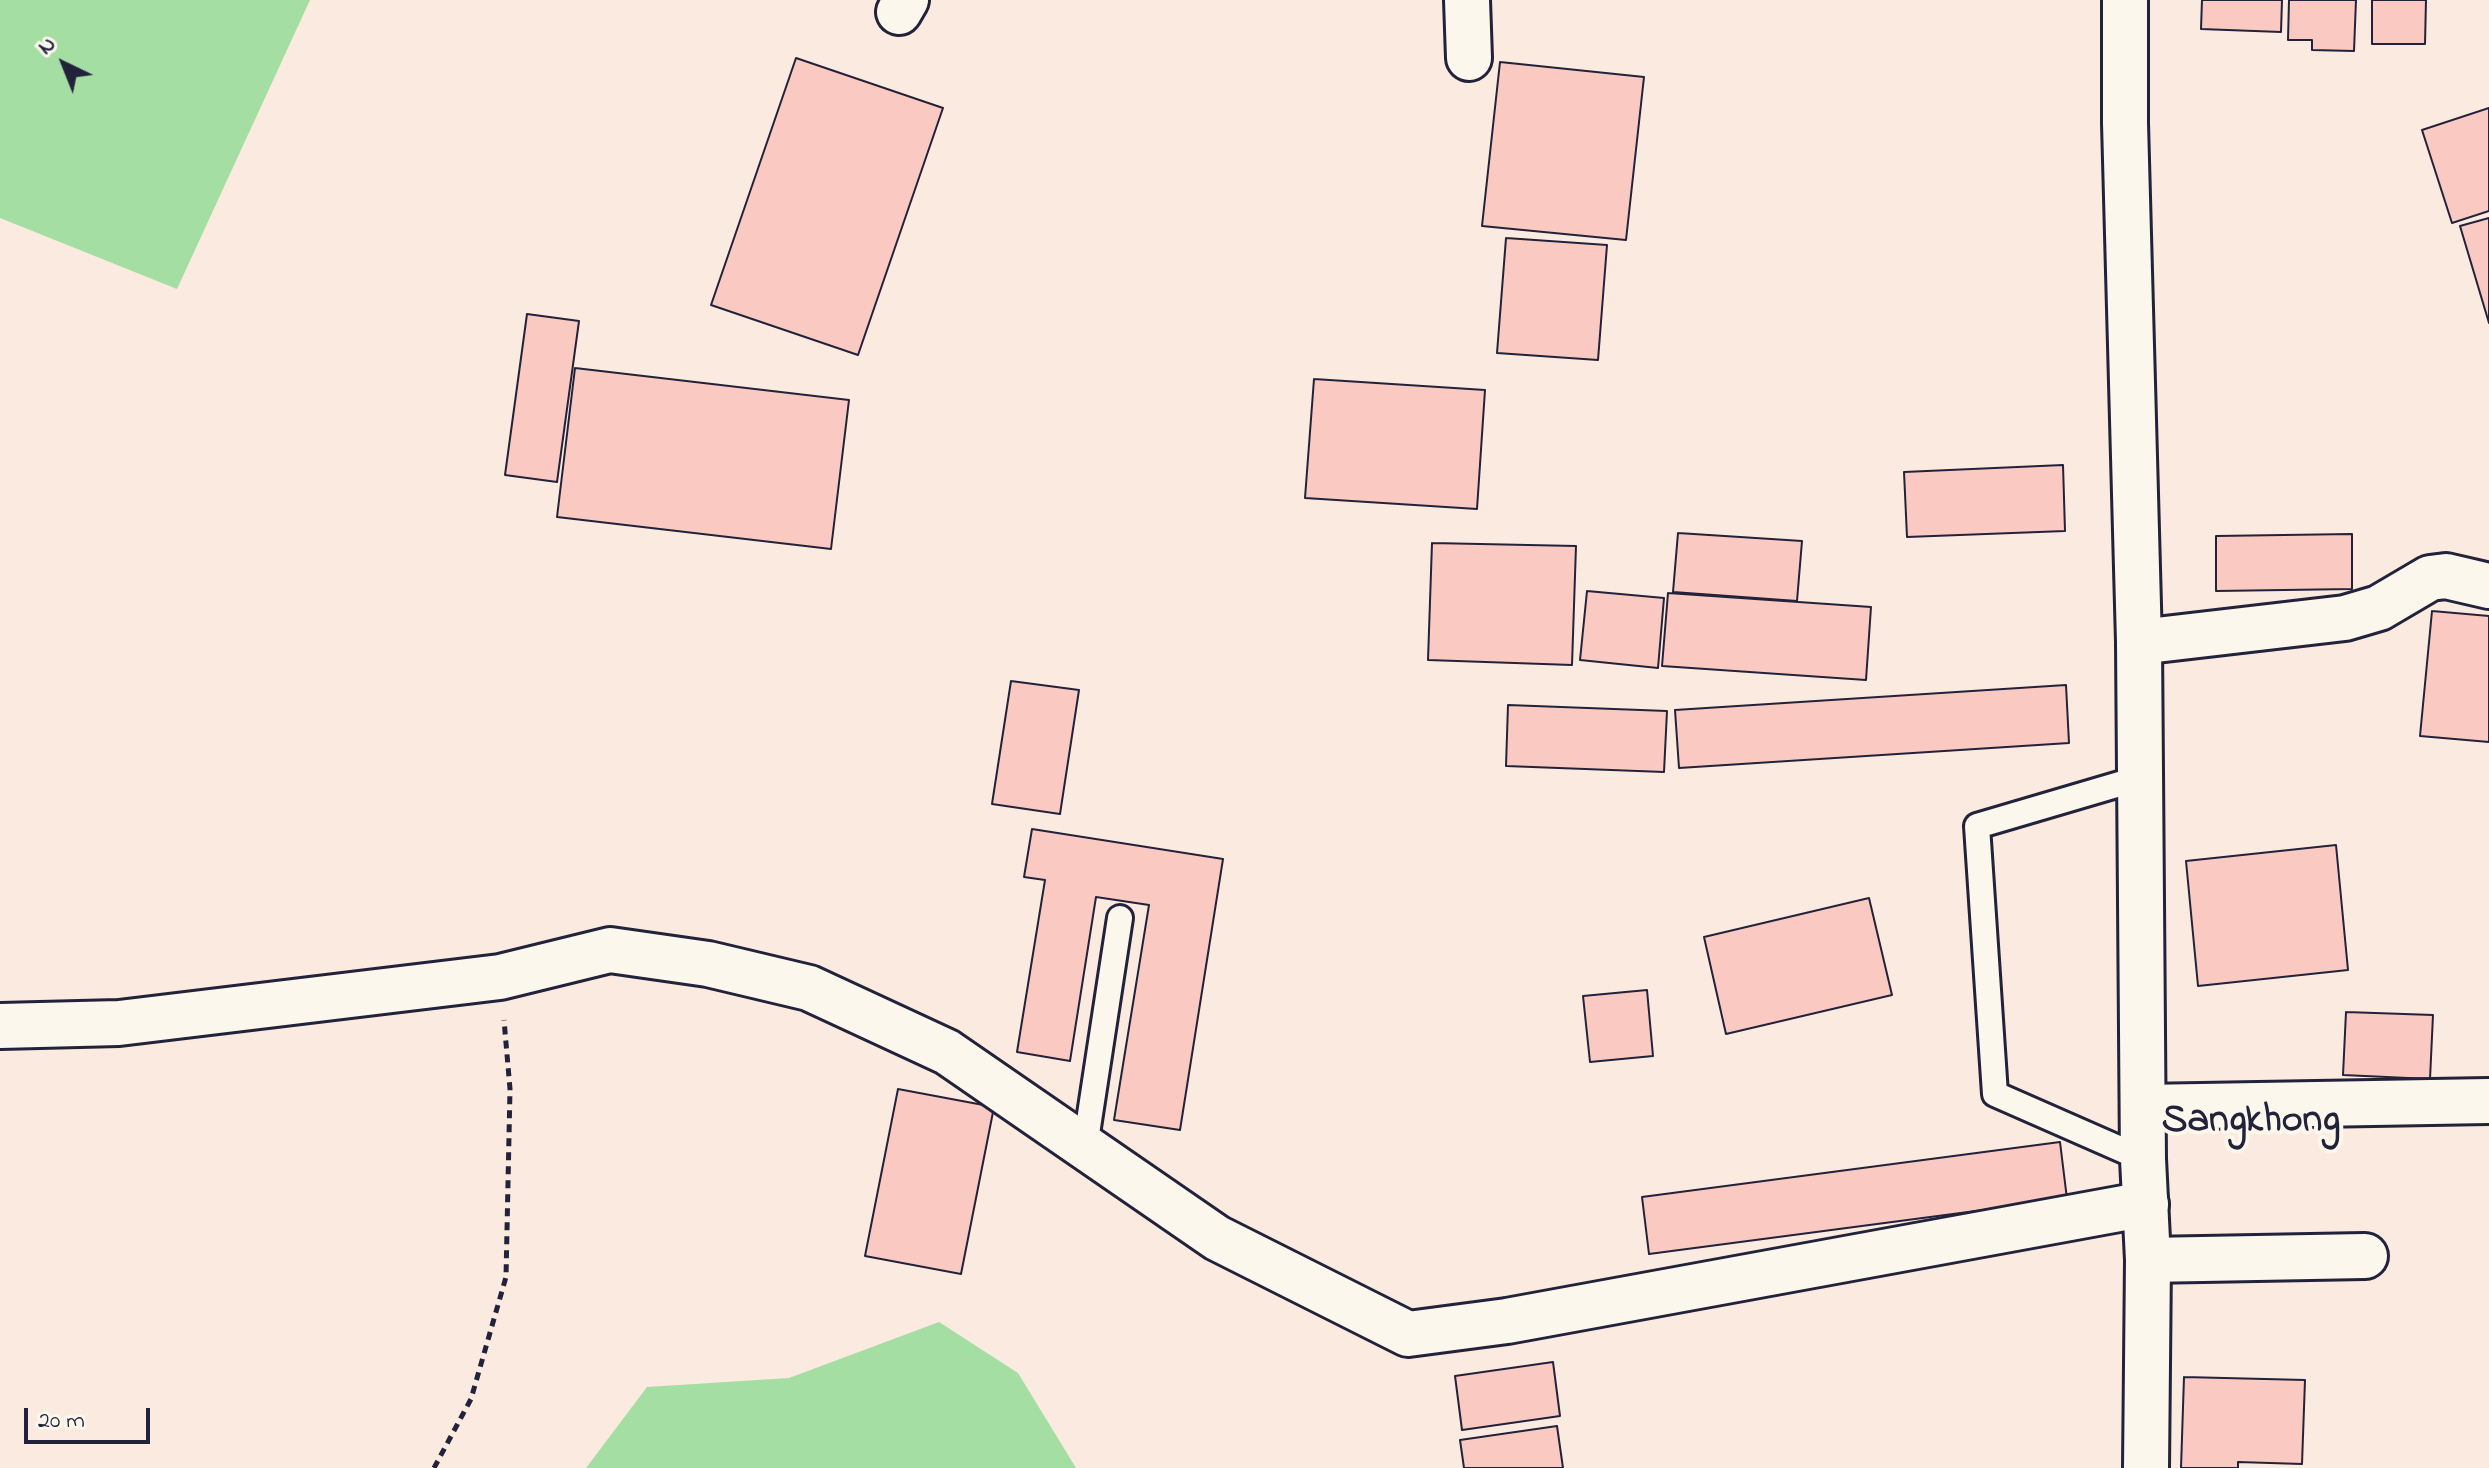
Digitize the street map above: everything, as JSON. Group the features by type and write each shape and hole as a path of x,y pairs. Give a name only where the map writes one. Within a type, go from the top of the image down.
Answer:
{"street":[{"path":"1467,0 1469,58"},
{"path":"2125,0 2125,123 2139,642 2143,1159 2148,1260 2146,1468"},
{"path":"2139,642 2345,618 2379,608 2430,578 2446,576 2489,586"},
{"path":"0,1026 119,1023 500,977 610,950 708,964 809,988 947,1052 1217,1238 1408,1334 1507,1321 2146,1204"},
{"path":"2143,1107 2489,1101"},
{"path":"2148,1260 2365,1256"}],"lane":[{"path":"2140,778 1977,826 1995,1094 2143,1159"},
{"path":"1085,1147 1120,918"}],"path":[{"path":"434,1468 471,1399 506,1277 510,1089 500,977"}],"green space":[{"path":"0,0 310,0 177,289 0,218"},
{"path":"939,1322 1018,1373 1076,1468 586,1468 647,1387 789,1378"}],"building":[{"path":"2202,0 2282,0 2281,32 2201,29"},
{"path":"2289,0 2356,0 2354,51 2312,50 2312,40 2288,40"},
{"path":"2372,0 2426,0 2425,44 2372,44"},
{"path":"796,58 943,108 858,355 711,305"},
{"path":"1500,62 1644,77 1626,240 1482,226"},
{"path":"2489,108 2489,211 2452,223 2422,130"},
{"path":"2489,218 2489,323 2460,226"},
{"path":"1506,238 1607,245 1598,360 1497,353"},
{"path":"527,314 579,321 557,482 505,475"},
{"path":"575,368 849,400 831,549 557,517"},
{"path":"1314,379 1485,390 1477,509 1305,498"},
{"path":"2063,465 2065,531 1907,537 1904,472"},
{"path":"1678,533 1802,541 1797,601 1673,592"},
{"path":"2352,534 2352,589 2216,591 2216,536"},
{"path":"1432,543 1576,546 1572,665 1428,660"},
{"path":"1587,591 1664,598 1658,668 1580,660"},
{"path":"1668,593 1871,607 1866,680 1662,666"},
{"path":"2432,611 2489,616 2489,742 2420,736"},
{"path":"1011,681 1079,690 1060,814 992,804"},
{"path":"2066,685 2069,743 1679,768 1675,710"},
{"path":"1508,705 1667,711 1664,772 1506,766"},
{"path":"1032,829 1223,859 1180,1130 1114,1120 1149,905 1096,897 1070,1061 1017,1052 1045,880 1024,877"},
{"path":"2336,845 2348,970 2198,986 2186,861"},
{"path":"1869,898 1892,995 1726,1034 1704,937"},
{"path":"1647,990 1653,1056 1590,1062 1583,996"},
{"path":"2346,1012 2433,1015 2430,1079 2343,1075"},
{"path":"898,1089 994,1107 961,1274 865,1256"},
{"path":"2060,1142 2067,1199 1649,1254 1642,1197"},
{"path":"1553,1362 1560,1416 1462,1430 1455,1376"},
{"path":"2184,1377 2305,1380 2302,1464 2238,1462 2238,1468 2181,1468"},
{"path":"1557,1426 1563,1468 1464,1468 1460,1440"}],"district":[{"name":"Sangkhong","path":"2251,1123"}]}
